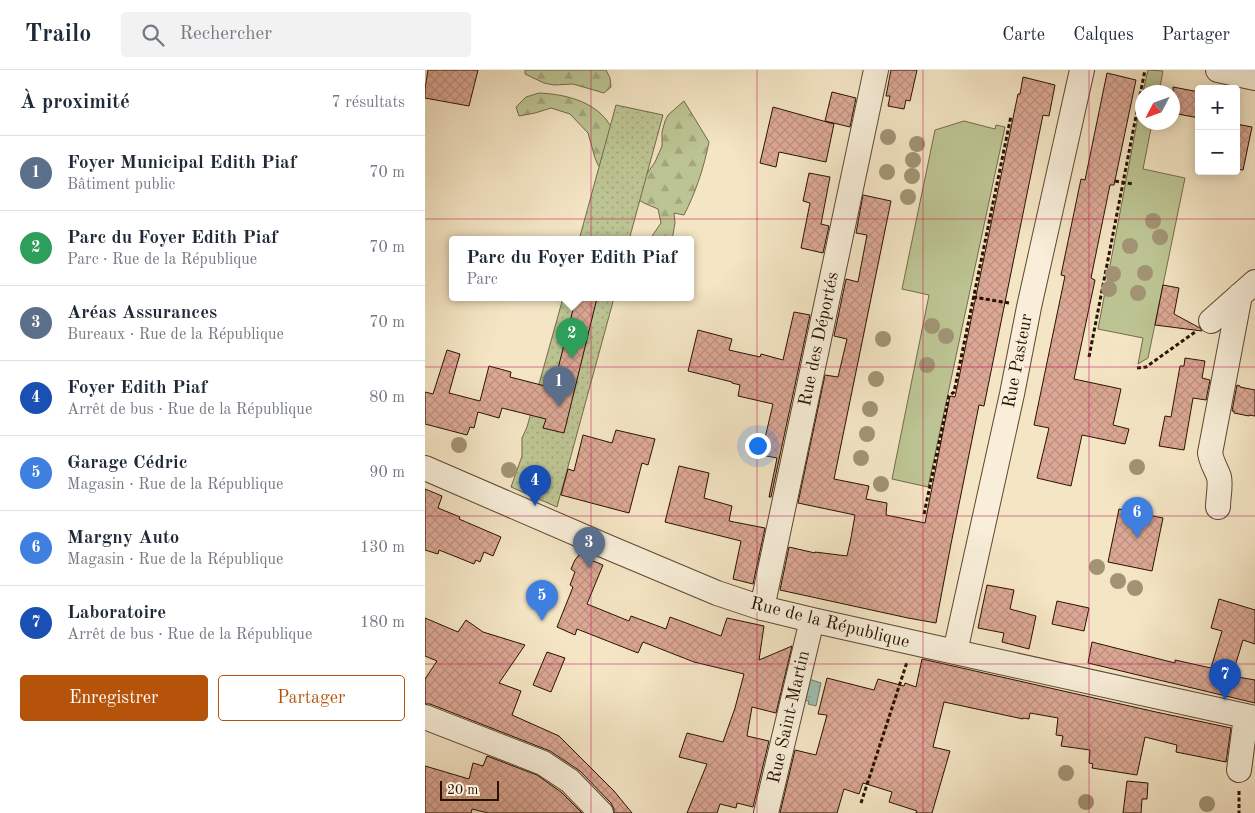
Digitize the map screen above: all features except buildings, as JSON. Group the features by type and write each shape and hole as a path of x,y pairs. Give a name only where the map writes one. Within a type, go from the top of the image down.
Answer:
{"street":[{"name":"Rue des Déportés","path":"762,608 876,70"},
{"name":"Rue Pasteur","path":"955,652 1082,70"},
{"path":"1218,70 1255,78"},
{"path":"1211,321 1248,289"},
{"path":"1217,506 1220,482 1211,462 1210,453 1248,289"},
{"name":"Rue de la République","path":"425,468 699,586 762,608 1251,717"},
{"name":"Rue Saint-Martin","path":"766,813 812,620"},
{"path":"425,717 543,763 570,781 601,813"},
{"path":"1239,770 1251,717"}],"path":[{"path":"1089,357 1145,70"},
{"path":"924,514 949,396 953,392 1011,116"},
{"path":"1115,181 1133,184"},
{"path":"973,297 1029,307"},
{"path":"1137,368 1146,367 1211,321"},
{"path":"861,803 913,643"}],"green space":[{"path":"525,70 606,70 610,78 611,87 604,93 573,84 554,85 544,83 525,74"},
{"path":"1148,70 1163,71 1160,85 1145,85"},
{"path":"539,93 564,96 580,101 595,109 606,119 617,136 602,169 595,158 588,133 570,114 551,108 519,116 516,107 526,97"},
{"path":"684,101 709,142 696,188 684,215 674,213 675,223 673,236 652,236 661,223 658,209 637,199 637,188 655,162 662,146 662,132 668,115"},
{"path":"616,105 663,115 630,236 580,236"},
{"path":"964,121 995,129 996,125 1005,127 928,487 892,479 929,295 902,289 935,130"},
{"path":"1136,130 1151,130 1143,169 1185,178 1148,358 1138,364 1143,338 1098,329"},
{"path":"562,301 613,301 557,507 511,487 522,456 522,438 527,427"}],"water":[{"path":"809,679 821,683 816,706 808,704 809,701 803,700"}],"place":[{"name":"Parc du Foyer Edith Piaf","path":"572,359"},
{"name":"Foyer Municipal Edith Piaf","path":"559,407"},
{"name":"Foyer Edith Piaf","path":"535,506"},
{"name":"Margny Auto","path":"1137,538"},
{"name":"Aréas Assurances","path":"589,568"},
{"name":"Garage Cédric","path":"542,621"},
{"name":"Laboratoire","path":"1225,700"}]}
